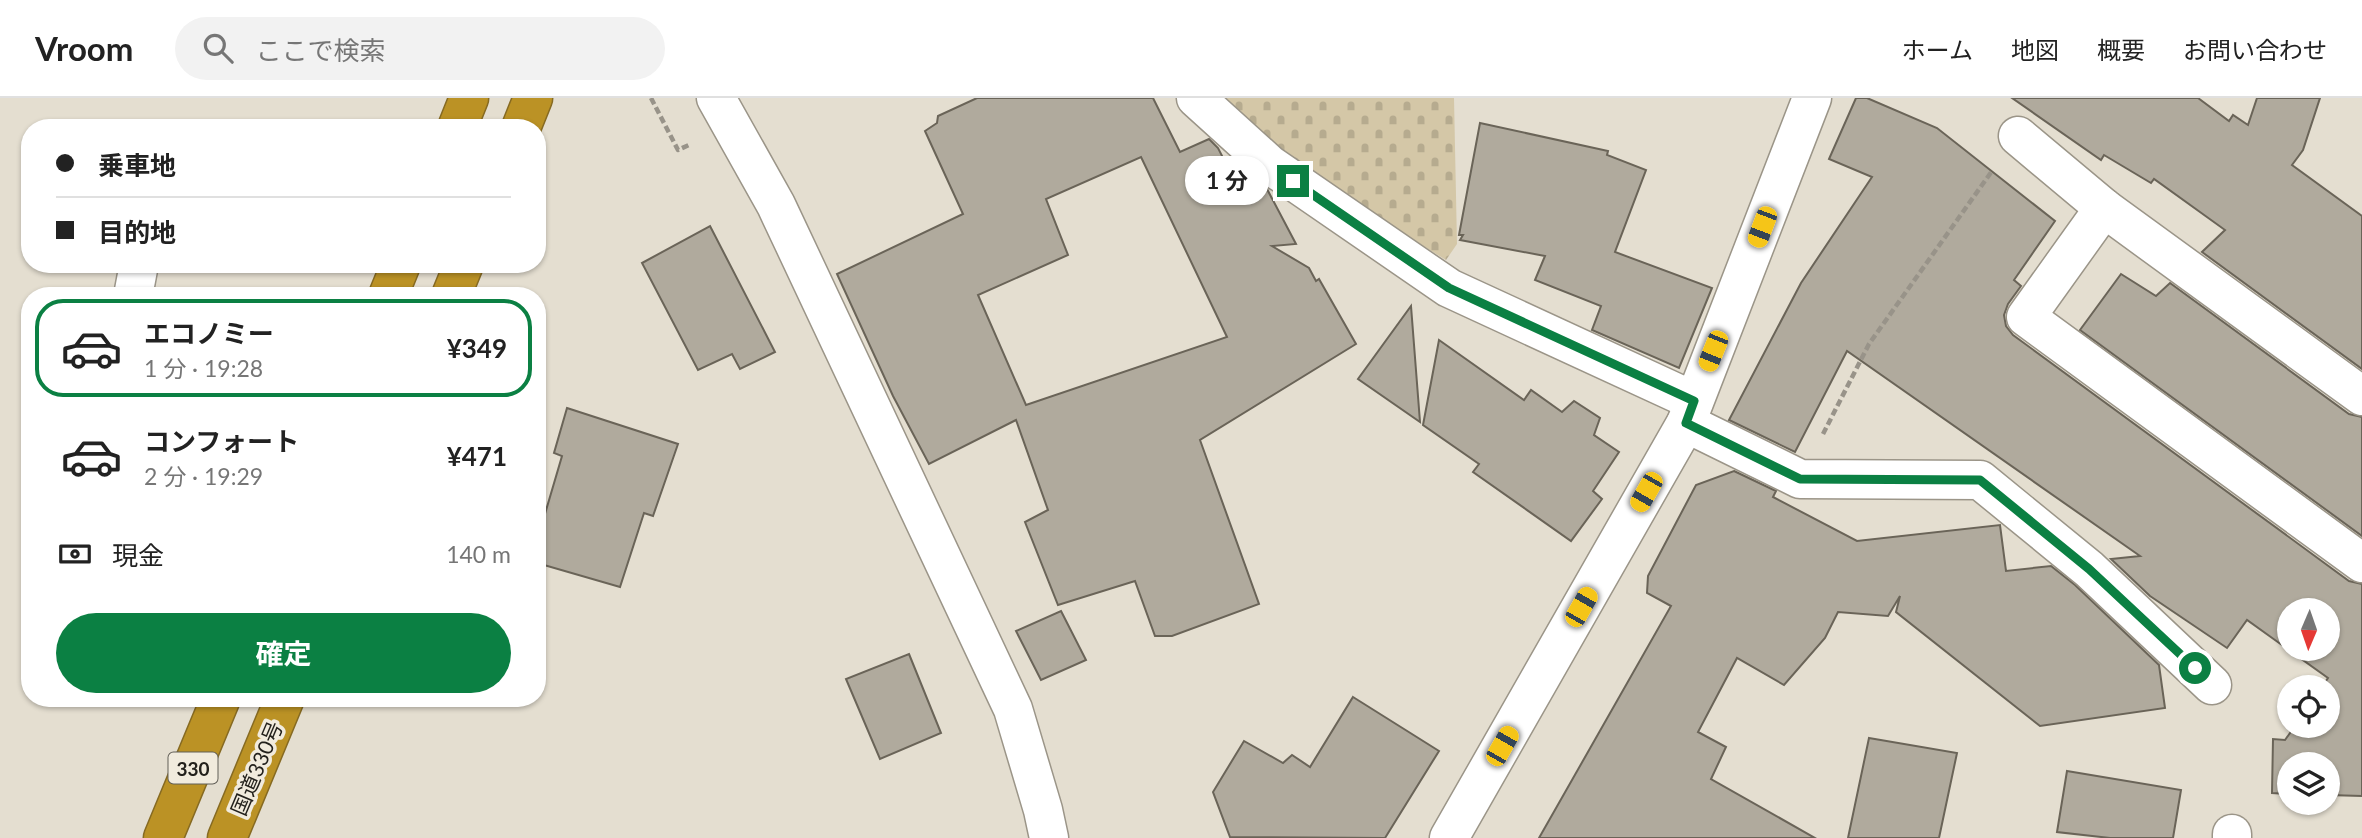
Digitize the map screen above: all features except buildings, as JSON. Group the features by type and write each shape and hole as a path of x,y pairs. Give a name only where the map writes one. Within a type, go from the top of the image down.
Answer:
{"highway":[{"path":"461,119 469,98"},
{"path":"525,119 533,98"},
{"name":"330","path":"163,838 217,707"},
{"name":"国道330号","path":"227,838 281,707"}],"street":[{"path":"716,98 776,205 1013,709 1049,838"},
{"path":"1196,98 1270,166 1449,288 1690,412 1800,479 1980,480 2089,569 2213,685"},
{"path":"1449,838 1690,412 1812,98"},
{"path":"2018,136 2104,208 2362,396"},
{"path":"2104,208 2026,317 2362,563"}],"path":[{"path":"650,98 678,150"},
{"path":"1800,479 1869,344 2018,136"}],"green space":[{"path":"1219,98 1454,98 1457,244 1446,260 1277,156"}],"route":[{"path":"1293,181 1449,288 1694,401 1686,423 1800,479 1980,480 2089,569 2195,668"}]}
